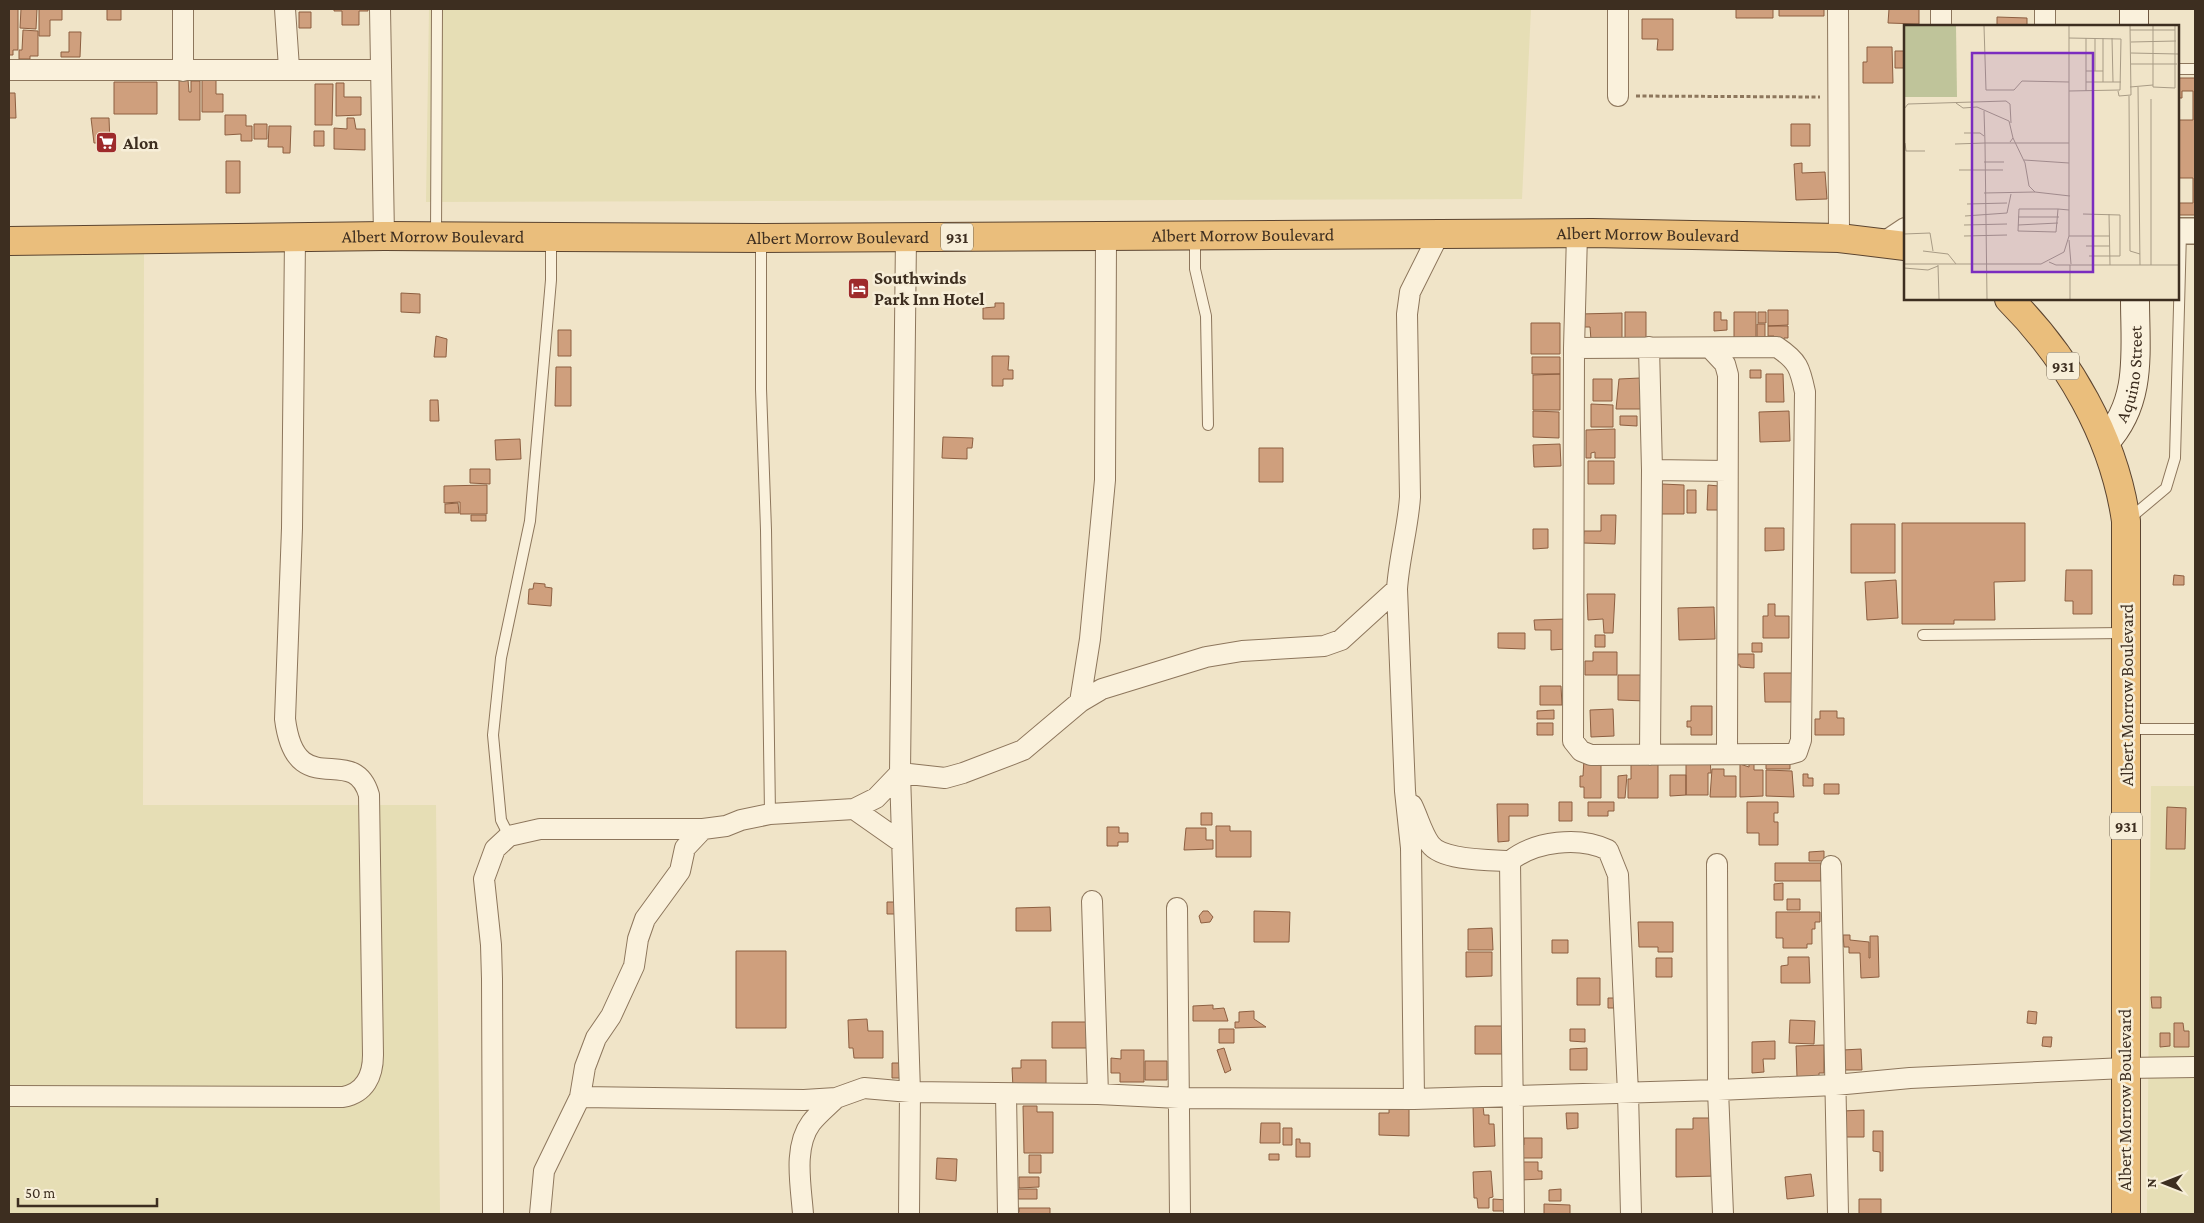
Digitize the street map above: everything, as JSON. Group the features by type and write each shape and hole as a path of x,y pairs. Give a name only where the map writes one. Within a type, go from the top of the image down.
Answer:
{"highway":[{"name":"Albert Morrow Boulevard","path":"9,241 384,236 761,238 1577,234 1898,239"},
{"name":"Albert Morrow Boulevard","path":"2010,300 2031,321 2056,353 2083,398 2115,466 2126,521 2126,1214"}],"main road":[{"path":"2134,9 2134,25"},
{"name":"Aquino Street","path":"2105,442 2118,427 2132,394 2135,375 2135,300"}],"street":[{"path":"183,9 183,71"},
{"path":"284,9 289,68"},
{"path":"380,9 384,236"},
{"path":"1618,9 1618,96"},
{"path":"1838,9 1839,238"},
{"path":"1941,9 1941,25"},
{"path":"2045,9 2045,25"},
{"path":"9,70 183,71 289,68 381,70"},
{"path":"1574,348 1777,347 1794,358 1801,370 1805,392 1800,746 1796,752 1790,754 1591,755 1581,751 1573,741 1574,348 1577,234"},
{"path":"1414,1099 1411,848 1405,791 1397,589 1398,569 1408,524 1410,497 1407,314 1410,292 1438,236"},
{"path":"906,237 900,773 910,1092 909,1214"},
{"path":"1080,702 1090,638 1105,480 1106,237"},
{"path":"9,1096 343,1097 360,1090 370,1078 373,1055 369,795 366,783 357,774 348,771 310,767 300,762 293,753 287,738 285,720 292,528 295,238"},
{"path":"1649,347 1652,470 1650,755"},
{"path":"1710,348 1725,364 1728,375 1727,754"},
{"path":"1652,470 1727,470"},
{"path":"900,773 945,778 1023,750 1080,702 1102,689 1206,657 1242,651 1324,646 1341,640 1397,589"},
{"path":"493,1214 492,953 484,879 495,850 509,836 540,829 703,829 726,826 741,820 770,814 854,809 876,798 900,773"},
{"path":"1405,791 1430,845 1440,852 1452,856 1510,861 1523,851 1559,844 1595,843 1608,850 1618,875 1628,1093 1631,1214"},
{"path":"854,809 901,842"},
{"path":"540,1214 544,1171 580,1096 591,1049 615,1009 634,966 638,939 645,919 680,871 685,848 703,829"},
{"path":"1510,861 1514,1214"},
{"path":"1717,864 1718,1090 1723,1214"},
{"path":"1832,866 1838,1214"},
{"path":"1092,901 1098,1094"},
{"path":"1177,908 1180,1214"},
{"path":"580,1096 804,1100 836,1098 864,1088 910,1092 1098,1094 1179,1098 1414,1099 1718,1090 1835,1085 1910,1078 2126,1068 2195,1067"},
{"path":"1006,1094 1008,1214"},
{"path":"803,1214 800,1162 803,1139 811,1123 836,1098"}],"lane":[{"path":"436,237 438,9"},
{"path":"2179,69 2195,69"},
{"path":"2126,521 2166,488 2175,458 2185,231"},
{"path":"1195,237 1195,268 1206,316 1208,426"},
{"path":"509,836 501,820 493,735 501,658 530,521 551,280 552,238"},
{"path":"761,238 761,389 766,530 770,814"},
{"path":"1923,636 2127,633"},
{"path":"2127,729 2195,729"}],"path":[{"path":"1618,96 1838,98"}],"shaded area":[{"path":"429,9 1531,9 1522,199 426,202"},
{"path":"144,249 143,805 436,805 440,1214 9,1214 9,250"},
{"path":"2151,786 2195,786 2195,1214 2147,1214"}],"building":[{"path":"9,9 18,9 18,50 13,50 13,55 9,55"},
{"path":"21,9 37,9 36,29 20,28"},
{"path":"39,9 62,9 62,20 50,20 50,36 39,36"},
{"path":"107,9 121,9 121,20 107,20"},
{"path":"334,9 368,9 368,11 359,11 359,25 342,25 342,11 334,11"},
{"path":"1736,9 1773,9 1773,18 1736,18"},
{"path":"1779,9 1824,9 1824,16 1779,16"},
{"path":"1889,9 1919,9 1919,24 1888,23"},
{"path":"299,12 311,12 311,28 299,28"},
{"path":"1997,17 2027,18 2027,25 1997,25"},
{"path":"1642,19 1673,19 1673,50 1657,50 1658,39 1642,39"},
{"path":"23,30 38,31 38,56 30,56 30,59 19,59 19,50 22,50"},
{"path":"69,32 81,32 80,57 61,57 61,52 69,52"},
{"path":"1867,47 1892,47 1893,83 1863,83 1863,62 1867,62"},
{"path":"1895,51 1904,51 1904,68 1895,68"},
{"path":"2179,78 2195,78 2195,215 2179,215 2179,203 2193,203 2193,178 2179,178 2179,120 2193,120 2193,91 2182,91 2182,98 2179,98"},
{"path":"179,80 188,80 189,92 191,92 191,81 200,81 200,120 179,120"},
{"path":"202,80 216,80 216,94 223,94 223,112 202,112"},
{"path":"114,82 157,82 157,114 114,114"},
{"path":"336,83 344,83 344,97 361,97 361,115 336,116"},
{"path":"315,84 333,84 332,125 315,125"},
{"path":"9,93 15,93 16,118 9,118"},
{"path":"225,115 246,115 246,126 252,126 252,141 241,141 241,134 225,135"},
{"path":"91,118 109,118 110,143 94,143"},
{"path":"347,118 354,118 356,129 365,129 365,150 334,149 334,128 347,129"},
{"path":"254,124 267,124 267,139 254,139"},
{"path":"1791,124 1810,124 1810,146 1791,146"},
{"path":"269,126 291,126 290,153 283,153 283,147 268,147"},
{"path":"314,131 324,131 324,146 314,146"},
{"path":"226,161 240,161 240,193 226,193"},
{"path":"1802,163 1802,173 1825,172 1827,199 1796,200 1794,164"},
{"path":"401,293 420,294 420,313 401,312"},
{"path":"995,303 1004,303 1004,319 983,319 983,308 995,307"},
{"path":"1768,310 1788,310 1788,325 1768,326"},
{"path":"1625,312 1646,312 1646,339 1625,339"},
{"path":"1714,312 1721,312 1721,320 1727,320 1727,330 1714,331"},
{"path":"1734,312 1756,312 1756,338 1734,338"},
{"path":"1758,312 1766,312 1766,323 1758,323"},
{"path":"1622,313 1622,340 1591,340 1590,327 1583,327 1580,314"},
{"path":"1531,323 1560,323 1560,354 1531,354"},
{"path":"1757,324 1765,324 1765,338 1757,338"},
{"path":"1768,326 1788,326 1788,338 1784,338 1784,341 1774,341 1774,336 1768,336"},
{"path":"558,330 571,330 571,356 558,356"},
{"path":"436,336 447,339 446,357 434,357"},
{"path":"992,356 1009,356 1008,370 1013,370 1013,379 1003,379 1003,386 992,386"},
{"path":"1532,357 1560,357 1560,374 1532,374"},
{"path":"556,367 571,367 571,406 555,406"},
{"path":"1750,370 1761,370 1761,378 1750,378"},
{"path":"1560,374 1560,410 1533,410 1533,375"},
{"path":"1766,374 1783,374 1784,402 1766,402"},
{"path":"1640,378 1641,409 1616,409 1619,379"},
{"path":"1593,379 1612,379 1612,401 1593,401"},
{"path":"430,400 438,400 439,421 430,421"},
{"path":"1591,404 1613,405 1613,427 1591,427"},
{"path":"1533,411 1559,412 1559,438 1533,437"},
{"path":"1789,411 1790,441 1760,442 1759,412"},
{"path":"1620,416 1637,416 1637,426 1620,425"},
{"path":"1615,429 1615,458 1595,458 1595,452 1591,453 1591,458 1586,458 1586,430"},
{"path":"943,437 973,438 972,448 967,448 967,459 942,458"},
{"path":"520,439 521,459 496,460 495,440"},
{"path":"1560,444 1561,466 1534,467 1533,445"},
{"path":"1259,448 1283,448 1283,482 1259,482"},
{"path":"1588,461 1614,461 1614,484 1588,484"},
{"path":"470,469 490,469 490,484 470,483"},
{"path":"1662,484 1684,485 1684,514 1661,514"},
{"path":"487,485 487,514 460,514 460,502 444,503 444,486"},
{"path":"1708,485 1719,486 1719,510 1707,510"},
{"path":"1687,490 1696,490 1696,513 1687,513"},
{"path":"458,503 459,513 445,513 445,504"},
{"path":"471,515 486,515 486,521 471,521"},
{"path":"1601,515 1616,515 1615,544 1583,543 1584,531 1601,531"},
{"path":"1902,523 2025,523 2025,581 1994,582 1995,620 1954,620 1954,624 1902,624"},
{"path":"1851,524 1895,524 1895,573 1851,573"},
{"path":"1765,528 1784,528 1784,550 1765,551"},
{"path":"1533,529 1548,529 1548,548 1533,549"},
{"path":"2066,570 2092,570 2092,614 2073,614 2073,601 2065,601"},
{"path":"2174,575 2184,576 2184,585 2173,585"},
{"path":"1896,580 1898,618 1867,620 1865,582"},
{"path":"534,583 545,584 545,587 552,588 551,606 528,604 529,589 533,589"},
{"path":"1587,594 1615,594 1613,633 1604,633 1603,619 1588,620"},
{"path":"1768,604 1775,604 1775,616 1789,616 1789,638 1763,638 1763,616 1768,616"},
{"path":"1714,607 1715,639 1679,640 1678,608"},
{"path":"1565,619 1566,649 1551,650 1551,630 1535,630 1534,620"},
{"path":"1498,633 1525,633 1525,649 1498,648"},
{"path":"1595,635 1605,635 1605,647 1595,647"},
{"path":"1752,643 1762,643 1762,652 1752,652"},
{"path":"1593,652 1617,652 1617,675 1585,675 1585,661 1593,661"},
{"path":"1738,654 1754,654 1754,668 1737,665"},
{"path":"1764,673 1792,673 1793,702 1765,702"},
{"path":"1618,675 1646,675 1646,701 1618,700"},
{"path":"1540,686 1561,686 1562,705 1540,705"},
{"path":"1691,706 1712,706 1712,735 1691,735 1691,727 1687,727 1687,721 1691,721"},
{"path":"1613,709 1614,736 1591,737 1590,710"},
{"path":"1554,710 1554,719 1537,719 1537,711"},
{"path":"1820,711 1837,711 1837,718 1844,718 1844,735 1815,735 1815,719 1820,719"},
{"path":"1537,723 1553,723 1553,735 1537,735"},
{"path":"1710,758 1711,773 1708,773 1708,795 1686,795 1686,759"},
{"path":"1584,759 1601,759 1601,798 1584,798 1584,787 1580,787 1580,776 1583,776"},
{"path":"1766,760 1790,760 1790,769 1766,769"},
{"path":"1631,764 1658,764 1658,798 1628,798 1628,779 1631,779"},
{"path":"1740,764 1749,767 1749,764 1754,764 1754,770 1763,770 1763,796 1740,797"},
{"path":"1712,769 1724,769 1724,776 1736,776 1736,797 1710,797"},
{"path":"1766,770 1792,771 1794,797 1766,796"},
{"path":"1803,774 1808,774 1808,778 1813,778 1813,786 1803,786"},
{"path":"1627,775 1625,798 1618,798 1618,776"},
{"path":"1670,775 1686,775 1686,795 1670,796"},
{"path":"1824,784 1839,784 1839,794 1824,794"},
{"path":"1559,802 1572,802 1572,821 1559,821"},
{"path":"1588,802 1614,802 1614,811 1608,811 1608,816 1588,816"},
{"path":"1747,802 1778,802 1778,813 1774,813 1774,822 1778,822 1778,845 1759,845 1759,833 1747,833"},
{"path":"1497,804 1528,804 1528,816 1509,816 1509,841 1498,842"},
{"path":"2167,807 2186,808 2185,849 2166,849"},
{"path":"1201,813 1212,813 1212,825 1201,825"},
{"path":"1216,826 1230,826 1230,831 1251,831 1251,857 1216,857"},
{"path":"1107,827 1119,827 1119,833 1128,833 1128,842 1118,842 1118,846 1107,846"},
{"path":"1186,828 1206,828 1206,840 1213,840 1213,849 1184,850"},
{"path":"1824,851 1824,861 1809,861 1809,852"},
{"path":"1775,863 1821,863 1821,881 1775,881"},
{"path":"1783,883 1783,900 1774,900 1774,884"},
{"path":"1787,899 1800,899 1800,910 1787,910"},
{"path":"887,902 895,902 895,914 887,914"},
{"path":"1050,907 1051,931 1016,931 1016,908"},
{"path":"1203,911 1208,911 1213,917 1210,922 1201,923 1199,916"},
{"path":"1254,911 1290,912 1289,942 1254,942"},
{"path":"1776,912 1820,912 1820,922 1815,922 1815,929 1812,929 1812,944 1807,944 1807,948 1783,948 1783,938 1776,938"},
{"path":"1638,922 1673,922 1673,952 1658,952 1658,947 1639,947"},
{"path":"1492,928 1493,950 1468,950 1468,929"},
{"path":"1843,935 1850,935 1850,940 1869,942 1869,958 1870,936 1878,936 1879,977 1861,978 1860,953 1849,953 1849,947 1844,947"},
{"path":"1552,940 1568,940 1568,953 1552,953"},
{"path":"736,951 786,951 786,1028 736,1028"},
{"path":"1466,952 1492,952 1492,976 1466,977"},
{"path":"1788,957 1809,957 1810,983 1781,983 1781,966 1788,965"},
{"path":"1656,958 1672,958 1672,977 1656,977"},
{"path":"1577,978 1600,978 1600,1005 1577,1005"},
{"path":"2151,997 2161,997 2161,1008 2152,1008"},
{"path":"1608,998 1619,998 1619,1008 1608,1008"},
{"path":"1213,1005 1213,1009 1224,1008 1228,1021 1193,1021 1193,1006"},
{"path":"1254,1011 1254,1019 1266,1027 1235,1028 1235,1022 1239,1022 1239,1012"},
{"path":"2028,1011 2037,1012 2036,1024 2027,1023"},
{"path":"867,1019 868,1031 883,1031 883,1058 854,1058 853,1048 849,1048 848,1020"},
{"path":"1790,1020 1815,1021 1814,1044 1789,1043"},
{"path":"1052,1022 1091,1022 1091,1048 1052,1048"},
{"path":"2174,1023 2183,1023 2184,1031 2189,1031 2189,1047 2174,1047"},
{"path":"1475,1026 1502,1026 1503,1054 1475,1054"},
{"path":"1219,1029 1234,1029 1234,1043 1219,1043"},
{"path":"1570,1029 1585,1029 1585,1042 1570,1041"},
{"path":"2160,1033 2170,1033 2170,1046 2160,1047"},
{"path":"2043,1037 2052,1037 2051,1047 2042,1046"},
{"path":"1775,1041 1775,1059 1763,1059 1764,1072 1752,1073 1752,1042"},
{"path":"1824,1045 1824,1073 1819,1073 1819,1078 1797,1078 1796,1046"},
{"path":"1224,1048 1231,1070 1225,1073 1217,1050"},
{"path":"1587,1048 1587,1070 1570,1070 1570,1049"},
{"path":"1861,1049 1862,1070 1844,1070 1843,1050"},
{"path":"1121,1050 1144,1050 1144,1082 1120,1082 1120,1073 1111,1073 1111,1058 1121,1059"},
{"path":"1021,1060 1046,1060 1046,1088 1013,1088 1012,1068 1021,1068"},
{"path":"1145,1061 1167,1061 1167,1080 1145,1080"},
{"path":"892,1063 900,1063 903,1078 892,1078"},
{"path":"1023,1106 1037,1106 1037,1112 1053,1112 1053,1153 1024,1153"},
{"path":"1473,1106 1483,1106 1484,1115 1489,1115 1489,1124 1494,1124 1495,1146 1474,1147"},
{"path":"1389,1109 1409,1109 1409,1136 1379,1135 1379,1113 1389,1113"},
{"path":"1864,1110 1864,1137 1843,1137 1843,1111"},
{"path":"1566,1113 1578,1113 1578,1128 1567,1129"},
{"path":"1693,1118 1712,1118 1715,1176 1676,1177 1676,1129 1693,1129"},
{"path":"1261,1123 1280,1123 1280,1143 1260,1143"},
{"path":"1283,1128 1292,1128 1292,1145 1283,1145"},
{"path":"1873,1131 1883,1131 1883,1171 1880,1171 1880,1152 1873,1151"},
{"path":"1524,1138 1542,1138 1542,1158 1519,1158 1518,1146 1524,1145"},
{"path":"1296,1139 1300,1139 1300,1143 1310,1143 1310,1157 1296,1157"},
{"path":"1269,1154 1279,1154 1279,1160 1269,1160"},
{"path":"1029,1155 1041,1155 1041,1173 1029,1173"},
{"path":"937,1158 957,1159 956,1181 936,1179"},
{"path":"1521,1162 1538,1162 1538,1171 1542,1171 1542,1179 1521,1180"},
{"path":"1491,1171 1493,1197 1489,1198 1489,1208 1478,1208 1477,1198 1474,1198 1473,1172"},
{"path":"1811,1174 1814,1196 1787,1199 1785,1177"},
{"path":"1019,1177 1039,1177 1039,1187 1019,1188"},
{"path":"1018,1189 1037,1189 1037,1199 1018,1199"},
{"path":"1561,1189 1561,1201 1549,1201 1549,1190"},
{"path":"1493,1199 1507,1200 1507,1211 1493,1211"},
{"path":"1859,1199 1881,1199 1881,1214 1859,1214"},
{"path":"1544,1204 1570,1205 1570,1214 1544,1214"},
{"path":"1019,1208 1050,1208 1050,1214 1012,1214 1012,1212 1019,1212"}],"place":[{"name":"Alon","path":"107,143"},
{"name":"Southwinds Park Inn Hotel","path":"858,288"}]}
